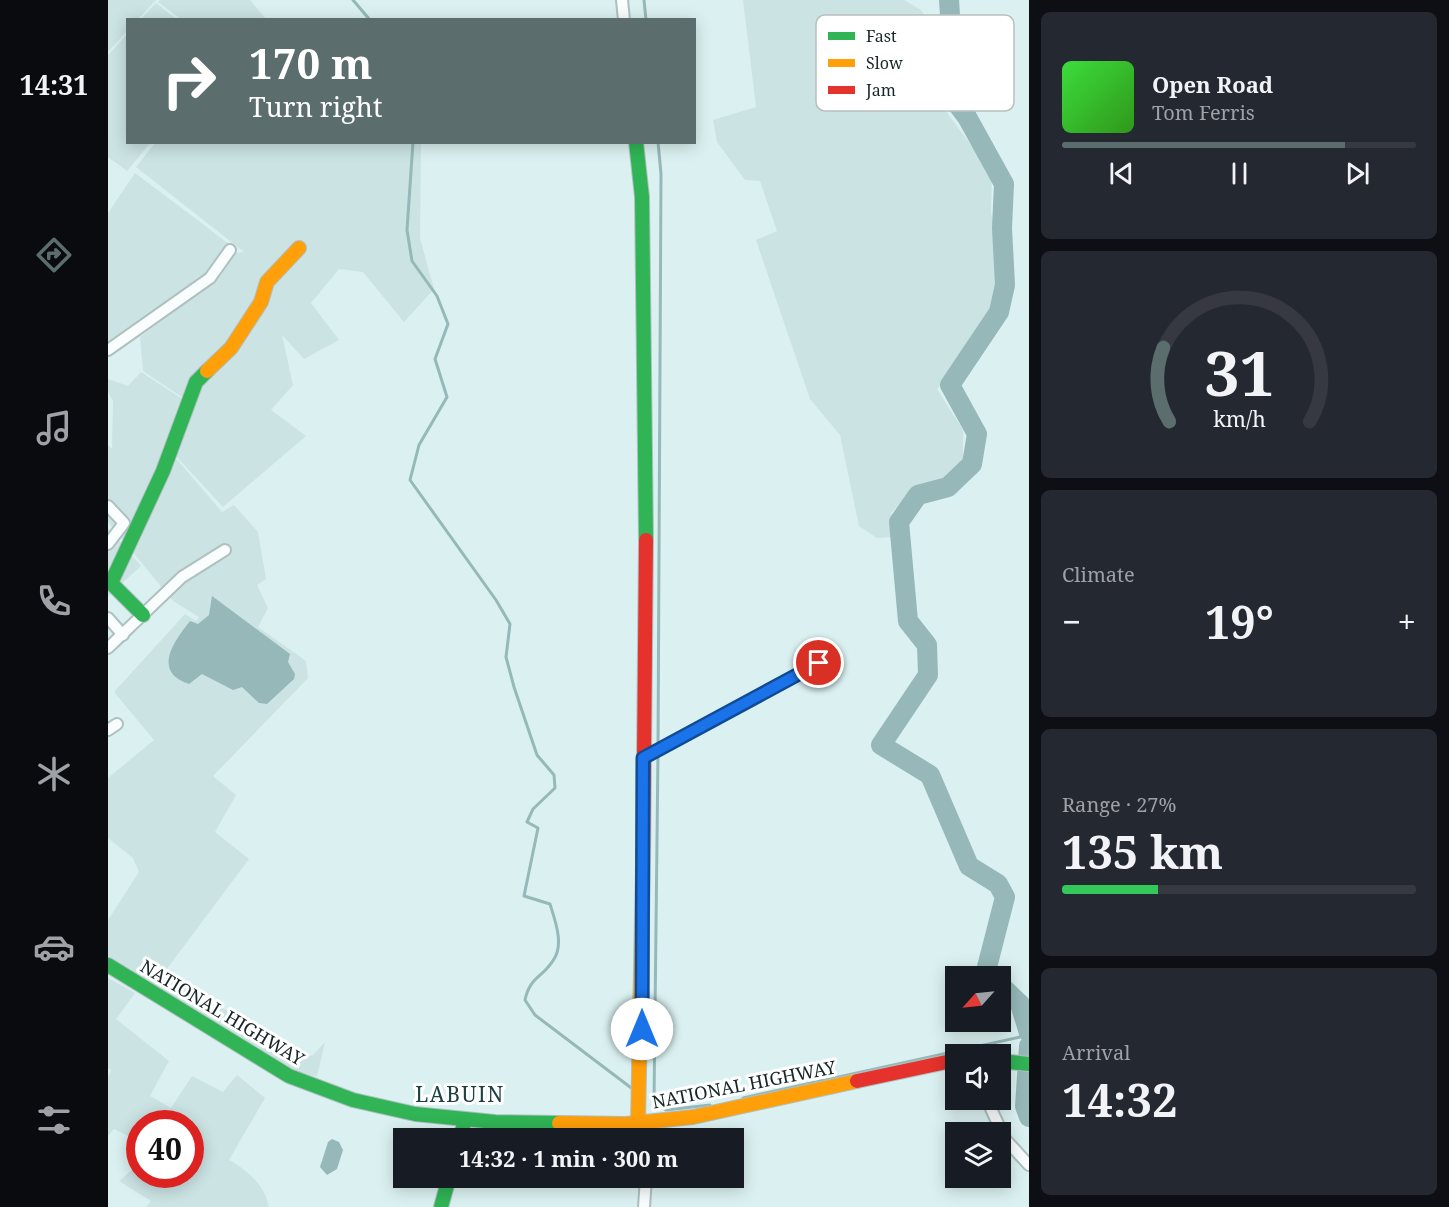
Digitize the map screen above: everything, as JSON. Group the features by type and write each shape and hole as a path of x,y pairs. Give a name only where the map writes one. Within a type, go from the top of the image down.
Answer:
{"street":[{"path":"622,0 624,18"},
{"path":"636,144 642,197 647,468 643,758 643,1128"},
{"path":"143,615 111,583 163,471 196,382 231,348 261,302 267,282 299,248"},
{"path":"108,350 210,278 230,250"},
{"path":"108,506 124,523 108,544"},
{"path":"108,648 182,578 225,550"},
{"path":"108,618 123,635"},
{"path":"643,758 819,663"},
{"name":"NATIONAL HIGHWAY","path":"108,965 289,1076 321,1090 385,1109 465,1120 642,1122 723,1111 945,1062"},
{"path":"1011,1062 1029,1064"},
{"path":"992,1110 1005,1139 1029,1165"},
{"path":"463,1128 465,1120"},
{"path":"441,1207 446,1188"},
{"path":"644,1207 645,1188"}],"shaded area":[{"path":"108,0 156,0 139,18 126,18 126,32 108,52"},
{"path":"160,0 250,0 265,18 180,18 158,2"},
{"path":"743,0 904,0 921,10 924,15 816,15 816,111 946,111 992,174 991,213 1002,254 989,321 937,389 963,430 963,459 944,479 915,487 891,513 893,537 877,538 859,526 840,435 810,399 756,240 777,231 760,181 745,180 717,142 713,120 756,107"},
{"path":"156,3 175,18 142,18"},
{"path":"126,35 126,144 149,144 127,171 108,157 108,55"},
{"path":"154,144 421,144 420,238 434,289 404,322 363,272 339,269 311,303 339,340 304,359 282,335 293,385 271,410 306,436 223,507 175,455 195,406 143,371 140,337 204,288 236,253 244,252 136,167"},
{"path":"135,173 237,250 127,344 108,356 108,213"},
{"path":"141,372 193,406 174,456 222,512 234,505 258,532 266,579 257,585 268,608 258,627 306,661 308,678 213,776 236,795 215,832 249,859 166,970 298,1058 313,1055 325,1042 317,1076 293,1073 108,960 108,920 139,872 133,858 108,838 108,778 154,740 114,692 185,614 196,621 199,617 173,601 108,522 108,445 112,449 113,401 108,392 108,379 128,386"},
{"path":"108,528 141,566 108,596"},
{"path":"212,596 290,654 288,662 295,674 294,679 267,704 259,703 242,687 233,690 202,674 189,684 178,679 171,672 169,664 173,646 190,621 198,624 209,615"},
{"path":"108,978 135,993 116,1019 169,1061 150,1096 171,1108 192,1076 223,1092 237,1075 265,1098 229,1160 254,1179 264,1192 269,1207 146,1207 151,1201 130,1188 204,1188 204,1110 126,1110 126,1135 114,1129 108,1136 108,1077 111,1070 108,1068"},
{"path":"332,1139 339,1142 343,1150 337,1169 327,1175 320,1167 328,1142"},
{"path":"126,1175 126,1185 119,1181"}],"waterway":[{"path":"353,0 368,18"},
{"path":"644,0 646,18"},
{"path":"949,0 950,15"},
{"path":"962,111 1004,184 1002,228 1005,285 999,312 950,385 977,434 972,464 948,487 918,495 899,522 908,621 927,645 928,675 881,745 930,775 969,866 998,884 1005,897 987,966"},
{"path":"413,144 407,230 412,261 437,296 448,324 435,359 447,397 419,445 410,480 496,600 510,624 506,657 514,687 537,755 554,775 555,788 533,809 527,822 538,828 524,896 550,904 558,932 558,946 554,959 533,981 525,1000 535,1015 634,1090"},
{"path":"658,144 661,174 658,747"},
{"path":"658,753 654,1102 666,1110 710,1105"},
{"path":"1011,995 1020,1004 1029,1033"},
{"path":"743,1098 1029,1035"},
{"path":"1029,1046 1025,1106 1029,1117"}],"traffic: fast":[{"path":"636,144 642,197 646,540"},
{"path":"143,615 111,583 163,471 196,382 207,371"},
{"path":"108,965 289,1076 353,1100 415,1114 495,1122 559,1123"},
{"path":"1011,1062 1029,1064"},
{"path":"463,1128 465,1120"},
{"path":"441,1207 446,1188"}],"traffic: slow":[{"path":"207,371 231,348 261,302 267,282 299,248"},
{"path":"638,1123 643,866"},
{"path":"559,1123 626,1124 693,1117 857,1081"}],"traffic: jam":[{"path":"643,866 646,540"},
{"path":"857,1081 945,1062"}],"district":[{"name":"LABUIN","path":"460,1095"}],"route":[{"path":"642,1029 643,758 819,663"}]}
